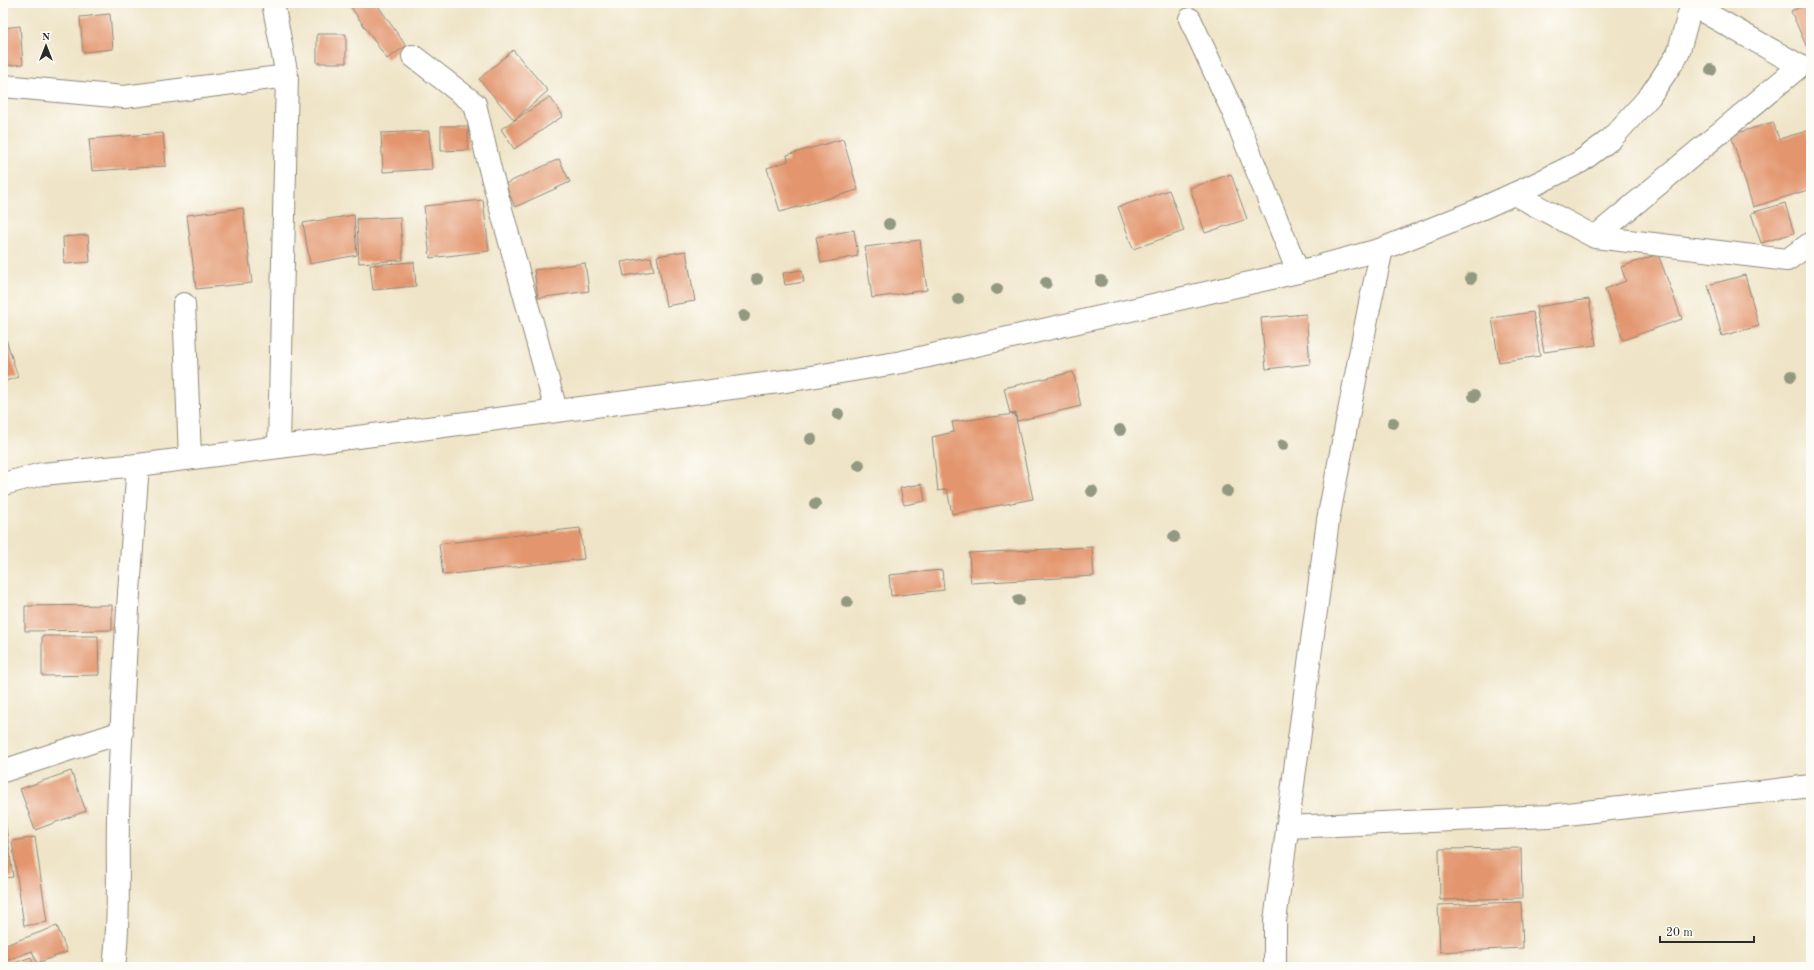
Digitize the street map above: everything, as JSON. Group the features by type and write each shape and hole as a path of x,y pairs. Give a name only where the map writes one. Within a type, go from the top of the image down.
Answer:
{"street":[{"path":"273,3 287,76 279,447"},
{"path":"3,484 42,474 138,465 786,381 902,362 1298,272 1382,249 1476,211 1580,162 1611,139 1650,96 1678,54 1692,4 1800,66 1595,237"},
{"path":"1190,19 1234,114 1298,272"},
{"path":"413,56 475,104 490,169 556,410"},
{"path":"3,86 124,97 287,76"},
{"path":"1514,194 1595,237 1787,260 1811,243"},
{"path":"1275,967 1275,921 1328,520 1369,308 1382,249"},
{"path":"184,304 190,458"},
{"path":"114,967 118,934 118,817 126,624 138,465"},
{"path":"3,771 122,732"},
{"path":"1287,828 1550,816 1811,786"}],"building":[{"path":"348,3 376,3 406,46 387,59"},
{"path":"1811,3 1811,57 1791,11"},
{"path":"110,14 113,49 83,52 80,17"},
{"path":"20,26 23,64 3,66 3,28"},
{"path":"317,34 346,34 346,63 317,63"},
{"path":"513,50 548,91 514,120 479,79"},
{"path":"550,97 563,116 514,149 501,129"},
{"path":"1773,122 1779,139 1807,131 1811,143 1811,189 1753,207 1731,135"},
{"path":"441,126 468,126 468,150 441,151"},
{"path":"429,131 432,169 383,172 381,133"},
{"path":"163,133 166,166 92,171 89,139"},
{"path":"843,139 858,190 780,212 767,168 788,161 787,155"},
{"path":"559,159 570,182 515,207 505,184"},
{"path":"1231,174 1247,219 1205,233 1190,188"},
{"path":"1169,190 1184,231 1133,249 1118,207"},
{"path":"483,200 489,251 430,258 424,206"},
{"path":"1785,203 1794,233 1761,243 1751,213"},
{"path":"243,208 252,283 196,289 187,215"},
{"path":"354,215 357,255 310,264 303,223"},
{"path":"400,217 403,260 359,263 357,219"},
{"path":"854,230 858,256 821,263 816,237"},
{"path":"88,235 90,262 64,264 63,237"},
{"path":"920,240 927,290 872,298 865,247"},
{"path":"686,251 695,301 666,306 657,256"},
{"path":"1658,254 1682,319 1623,340 1605,289 1626,281 1621,267"},
{"path":"651,257 654,271 624,276 621,262"},
{"path":"414,262 416,286 373,290 370,265"},
{"path":"585,263 589,291 538,298 534,270"},
{"path":"802,270 804,282 785,285 783,273"},
{"path":"1745,275 1759,326 1722,336 1708,285"},
{"path":"1589,299 1596,345 1544,352 1536,307"},
{"path":"1533,312 1540,356 1499,362 1492,318"},
{"path":"1306,314 1310,364 1266,369 1261,318"},
{"path":"6,339 18,377 3,382 3,340"},
{"path":"1073,372 1081,406 1017,421 1016,413 1010,414 1004,388"},
{"path":"1015,414 1033,499 952,514 947,489 938,491 932,437 954,432 952,422"},
{"path":"922,484 925,501 904,505 900,488"},
{"path":"580,528 584,559 443,575 439,544"},
{"path":"1092,547 1094,576 971,583 969,553"},
{"path":"942,570 944,590 891,596 889,575"},
{"path":"112,605 112,630 25,631 25,606"},
{"path":"42,636 98,636 99,675 42,676"},
{"path":"71,771 86,811 35,830 20,789"},
{"path":"3,812 13,877 3,878"},
{"path":"35,837 47,922 24,926 12,841"},
{"path":"1521,848 1522,898 1440,900 1439,849"},
{"path":"1521,902 1523,948 1440,952 1438,905"},
{"path":"57,926 67,952 37,963 32,951 3,962 3,946"},
{"path":"31,957 34,967 3,967"}]}
